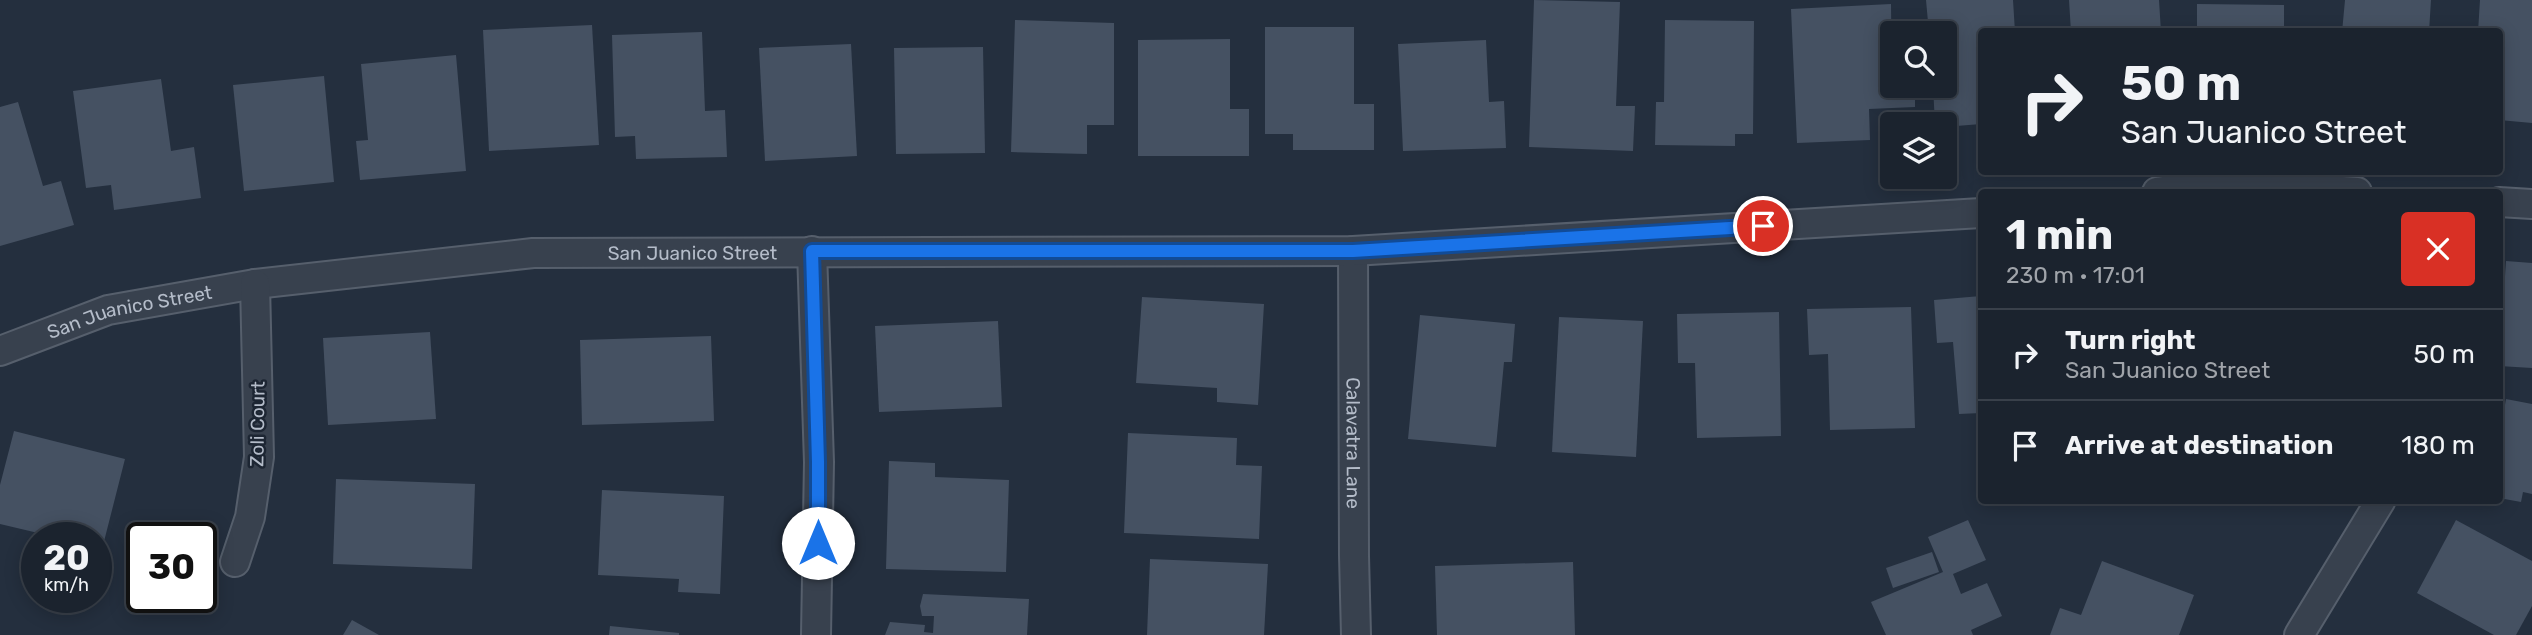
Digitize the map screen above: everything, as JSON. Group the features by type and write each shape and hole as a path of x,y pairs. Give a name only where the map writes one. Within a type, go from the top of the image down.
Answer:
{"street":[{"path":"2179,189 2224,183 2313,189"},
{"path":"2503,202 2532,204"},
{"name":"San Juanico Street","path":"0,351 108,310 255,284 533,253 1353,251 1978,213"},
{"path":"812,251 818,462 816,635"},
{"name":"Calavatra Lane","path":"1353,251 1356,635"},
{"name":"Zoli Court","path":"235,562 250,517 259,457 255,284"},
{"path":"2299,635 2379,504"}],"building":[{"path":"1534,0 1620,2 1616,106 1635,106 1633,151 1529,147"},
{"path":"1926,0 2013,0 2015,28 1978,28 1978,124 1957,126 1957,112 1934,112 1934,98 1957,98 1957,21 1928,21"},
{"path":"2069,0 2159,0 2161,28 2071,28"},
{"path":"2345,0 2431,0 2429,28 2342,28"},
{"path":"2480,0 2532,0 2532,123 2503,120 2503,28 2478,28"},
{"path":"1891,4 1891,21 1880,21 1880,98 1915,98 1915,107 1869,109 1870,140 1797,143 1791,9"},
{"path":"2197,4 2284,5 2284,28 2197,28"},
{"path":"1015,20 1114,23 1114,125 1087,125 1087,154 1011,152"},
{"path":"1665,20 1754,21 1753,134 1735,134 1735,146 1655,145 1656,102 1664,102"},
{"path":"592,25 599,145 489,151 483,30"},
{"path":"1265,27 1354,27 1354,104 1374,104 1374,150 1293,150 1293,134 1265,134"},
{"path":"702,32 705,111 725,110 727,157 636,159 635,136 615,137 612,35"},
{"path":"1230,39 1230,109 1249,109 1249,156 1138,156 1138,40"},
{"path":"1486,40 1489,102 1504,101 1506,148 1403,151 1398,44"},
{"path":"851,44 857,156 765,161 759,48"},
{"path":"983,47 985,153 896,154 894,48"},
{"path":"456,55 466,171 360,180 356,141 368,140 361,64"},
{"path":"324,76 334,182 244,191 233,85"},
{"path":"161,79 171,151 194,147 201,198 114,210 111,185 86,188 73,91"},
{"path":"18,102 43,186 61,181 74,225 0,246 0,107"},
{"path":"2506,261 2532,263 2532,368 2503,366"},
{"path":"1978,296 1978,413 1959,414 1953,342 1937,343 1934,300"},
{"path":"1142,297 1264,304 1258,405 1217,402 1217,388 1136,383"},
{"path":"1911,307 1915,428 1830,430 1828,354 1809,355 1807,309"},
{"path":"1779,312 1781,436 1697,438 1695,363 1678,363 1677,314"},
{"path":"1420,315 1515,324 1512,362 1504,362 1496,447 1408,439"},
{"path":"1559,317 1643,321 1636,457 1552,452"},
{"path":"998,321 1002,407 879,412 875,326"},
{"path":"430,332 436,419 328,425 323,338"},
{"path":"711,336 714,421 582,425 580,340"},
{"path":"2506,399 2532,404 2532,494 2523,492 2521,502 2503,499 2503,416"},
{"path":"14,431 125,459 109,522 21,522 21,529 0,524 0,485"},
{"path":"1128,433 1237,438 1236,465 1262,466 1259,539 1124,533"},
{"path":"889,461 935,463 935,477 1009,480 1006,572 886,569"},
{"path":"336,479 475,484 472,569 333,564"},
{"path":"602,490 724,496 720,594 678,592 679,579 598,575"},
{"path":"1968,520 1986,560 1953,574 1961,594 1987,583 2002,616 1971,630 1973,635 1886,635 1871,602 1943,572 1928,537"},
{"path":"2456,520 2532,561 2532,606 2516,635 2494,635 2417,593"},
{"path":"1932,552 1939,572 1893,588 1886,568"},
{"path":"1150,559 1268,564 1264,635 1147,635"},
{"path":"2102,561 2194,595 2179,635 2050,635 2060,608 2081,615"},
{"path":"1573,562 1575,635 1437,635 1435,566"},
{"path":"923,594 1029,599 1027,635 885,635 890,622 925,625 924,632 933,633 934,616 922,616 920,606"},
{"path":"352,620 379,635 343,635"},
{"path":"610,626 679,633 679,635 609,635"}],"route":[{"path":"818,543 812,251 1353,251 1763,226"}]}
